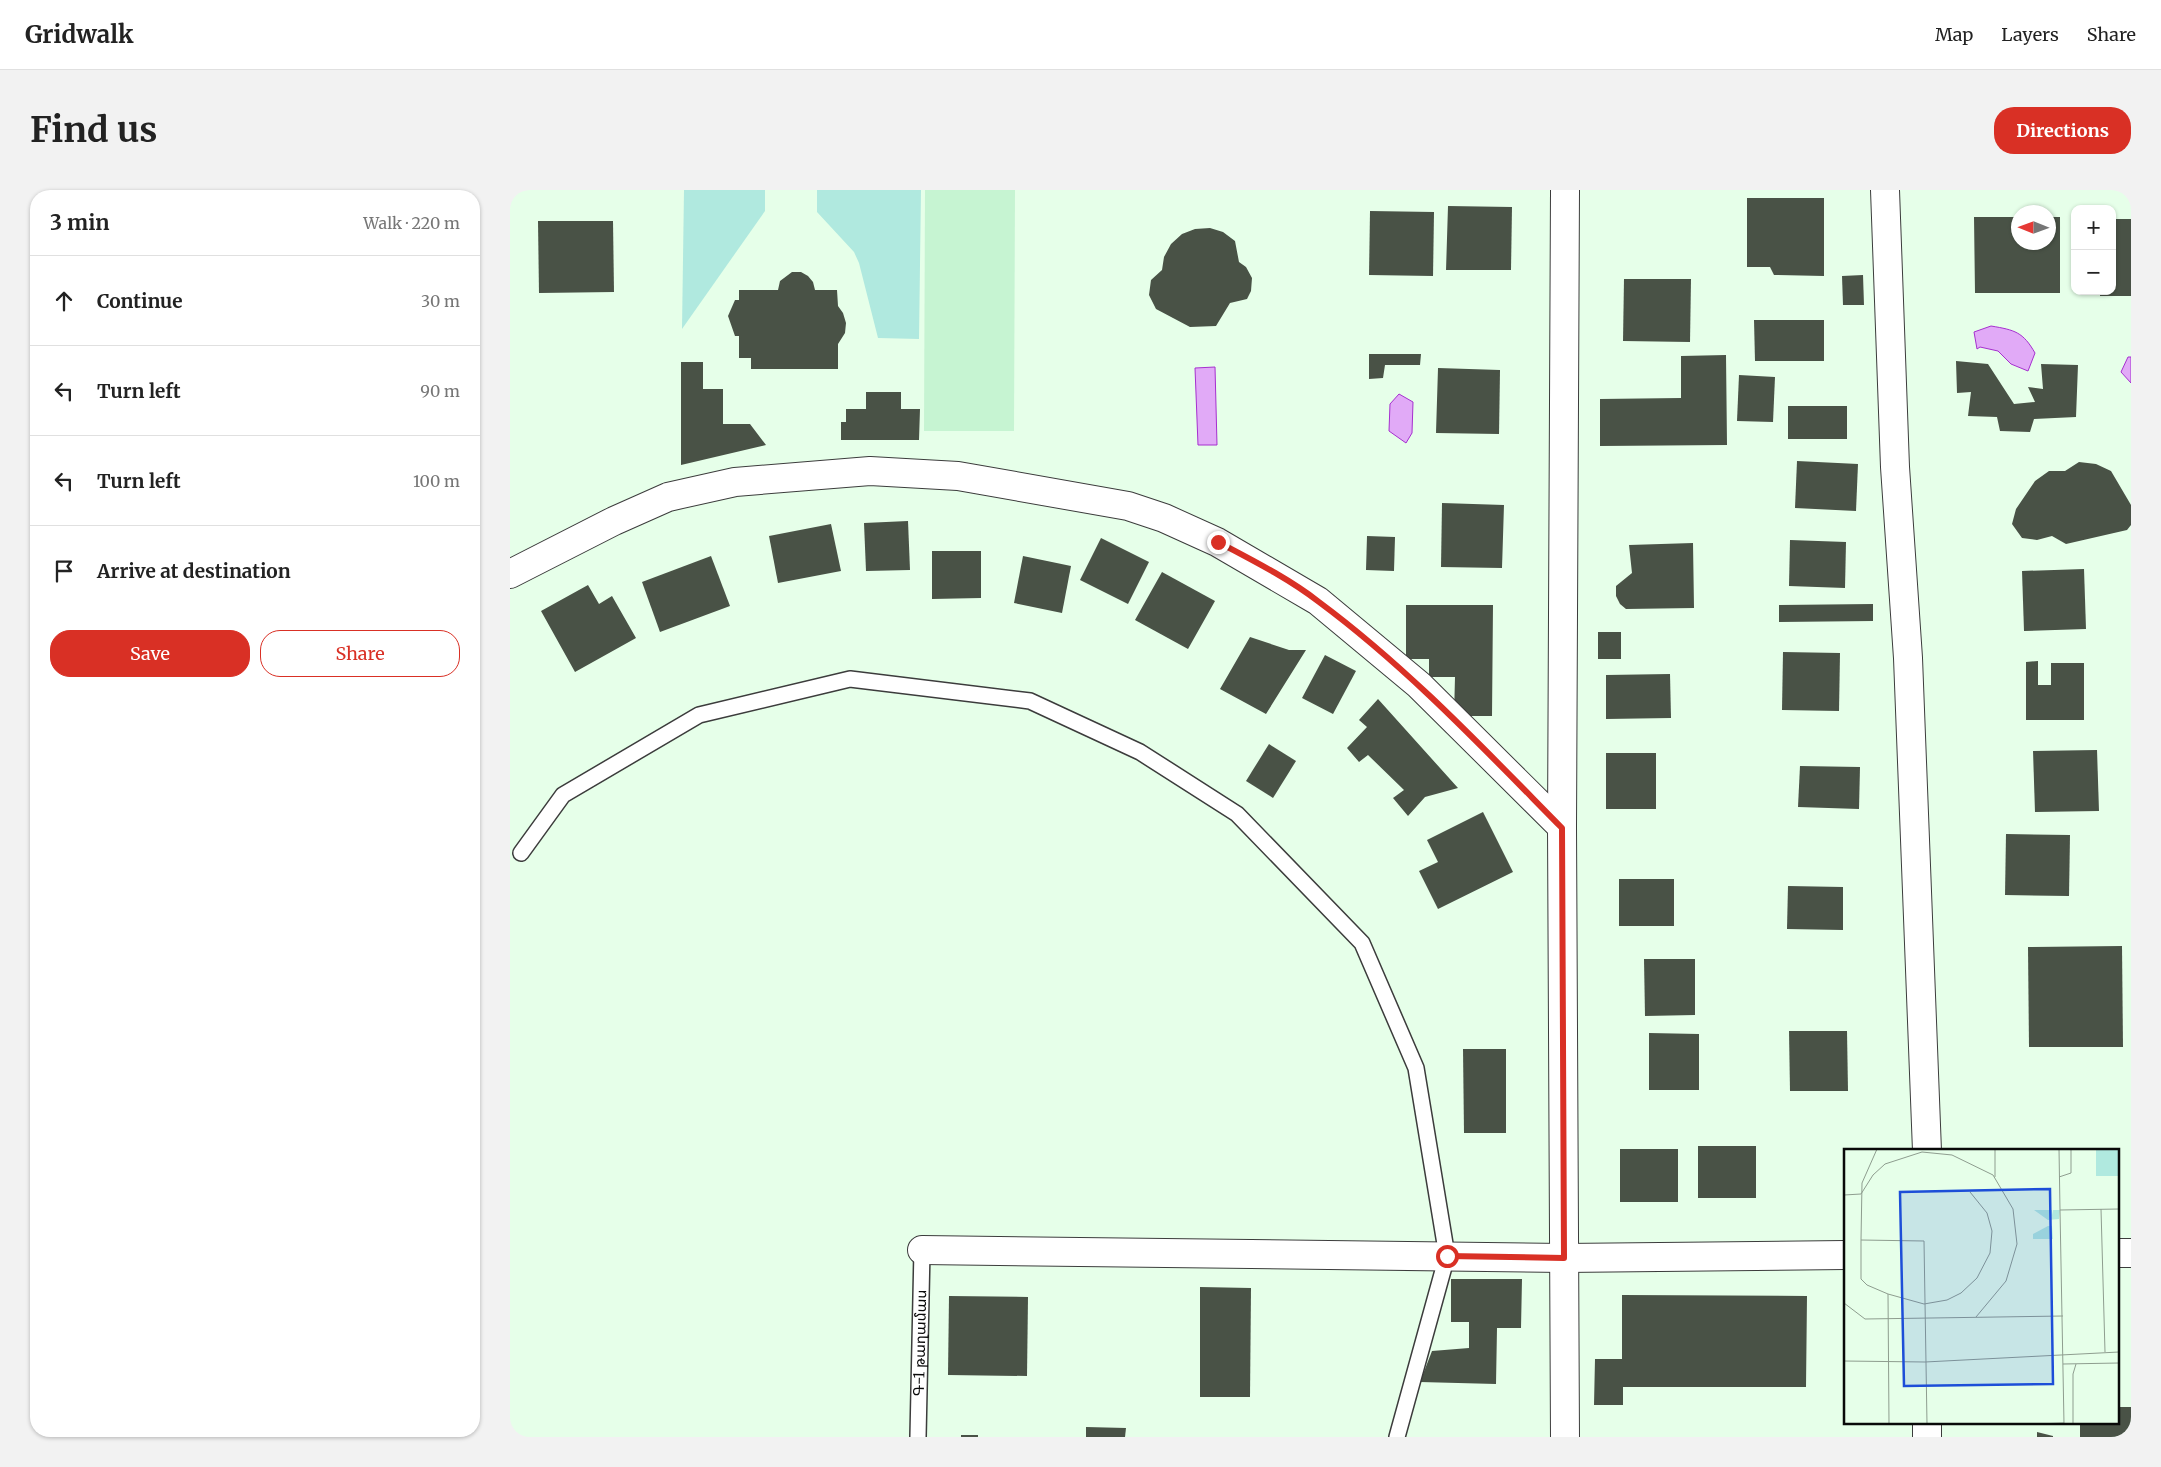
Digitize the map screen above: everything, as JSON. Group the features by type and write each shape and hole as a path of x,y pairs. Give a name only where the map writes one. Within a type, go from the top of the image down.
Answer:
{"street":[{"path":"1564,1437 1562,828 1565,190"},
{"path":"1885,190 1895,468 1908,658 1927,1149"},
{"path":"510,574 614,520 668,497 735,482 870,471 958,476 1128,506 1164,518 1218,542 1318,601 1419,685 1562,828"},
{"path":"922,1250 1564,1258 1844,1255"},
{"path":"2118,1253 2131,1253"},
{"path":"1927,1424 1927,1437"}],"lane":[{"path":"521,853 563,795 699,715 850,679 1030,701 1140,752 1237,814 1362,943 1416,1068 1447,1256 1397,1437"},
{"name":"Գ-1 թաղամաս","path":"918,1437 922,1250"}],"green space":[{"path":"925,190 1015,190 1014,431 924,431"}],"shaded area":[{"path":"684,190 765,190 765,211 682,329"},
{"path":"817,190 921,190 919,339 878,338 859,263 854,252 817,212"},
{"path":"1991,326 2018,333 2031,346 2035,353 2028,371 2011,364 1998,351 1980,347 1977,349 1974,332"},
{"path":"2128,357 2131,357 2131,383 2121,372"},
{"path":"1215,367 1217,445 1198,445 1195,368"},
{"path":"1399,394 1413,402 1412,433 1406,443 1389,431 1390,404"}],"building":[{"path":"1747,198 1824,198 1824,276 1774,275 1770,267 1747,267"},
{"path":"1448,206 1512,207 1511,270 1446,270"},
{"path":"1370,211 1434,212 1433,276 1369,275"},
{"path":"1974,217 2011,217 2011,250 2056,250 2056,217 2060,217 2060,293 1975,293"},
{"path":"2116,219 2131,219 2131,296 2100,296 2116,295"},
{"path":"538,221 613,221 614,292 539,293"},
{"path":"1210,228 1223,232 1235,241 1239,262 1246,267 1252,278 1251,291 1247,299 1230,303 1216,326 1190,327 1156,309 1149,295 1151,280 1162,270 1164,257 1171,244 1182,234 1195,229"},
{"path":"792,272 801,272 808,276 813,282 815,290 837,290 838,306 843,313 846,323 845,333 838,344 838,369 751,369 751,358 739,358 739,336 735,336 728,316 735,300 739,300 739,290 778,290 780,281"},
{"path":"1863,275 1864,305 1843,305 1842,276"},
{"path":"1624,279 1691,279 1690,342 1623,341"},
{"path":"1754,320 1824,320 1824,361 1755,361"},
{"path":"1369,354 1421,354 1420,365 1385,365 1383,378 1369,379"},
{"path":"1726,355 1727,445 1600,446 1600,399 1681,398 1681,356"},
{"path":"1956,361 1988,364 2014,404 2035,402 2028,387 2043,389 2041,364 2078,365 2076,417 2034,419 2030,432 2000,431 1997,417 1968,416 1971,392 1957,393"},
{"path":"681,362 703,362 703,389 723,389 723,424 750,424 766,445 681,465"},
{"path":"1438,368 1500,370 1499,434 1436,433"},
{"path":"1739,375 1775,377 1773,422 1737,421"},
{"path":"866,392 901,392 901,409 920,409 919,440 841,440 841,422 846,422 846,409 866,409"},
{"path":"1788,406 1847,406 1847,439 1788,439"},
{"path":"1797,461 1858,464 1856,511 1795,508"},
{"path":"2079,462 2096,464 2111,471 2131,505 2131,525 2127,530 2066,544 2052,536 2037,540 2022,538 2012,524 2016,509 2035,481 2049,471 2065,471"},
{"path":"1442,503 1504,505 1502,568 1441,567"},
{"path":"908,521 910,570 866,571 864,523"},
{"path":"831,524 841,571 778,583 769,536"},
{"path":"1367,536 1395,537 1394,571 1366,570"},
{"path":"1101,538 1149,562 1128,604 1080,580"},
{"path":"1790,540 1846,542 1845,588 1789,586"},
{"path":"1693,543 1694,608 1626,609 1620,604 1616,596 1616,586 1632,573 1629,545"},
{"path":"932,551 981,551 981,598 932,599"},
{"path":"711,556 730,606 660,632 642,582"},
{"path":"1023,556 1071,566 1062,613 1014,603"},
{"path":"2084,569 2086,629 2024,631 2022,571"},
{"path":"1162,572 1215,601 1188,649 1135,620"},
{"path":"588,585 599,604 612,596 636,638 575,672 541,611"},
{"path":"1873,604 1873,621 1779,622 1779,605"},
{"path":"1406,605 1493,605 1492,716 1454,716 1455,677 1429,677 1429,659 1406,659"},
{"path":"1598,632 1621,632 1621,659 1598,659"},
{"path":"1250,637 1289,650 1306,650 1266,714 1220,689"},
{"path":"1783,652 1840,653 1839,711 1782,710"},
{"path":"1325,655 1356,671 1333,714 1302,698"},
{"path":"2038,661 2038,685 2051,685 2051,663 2084,663 2084,720 2026,720 2026,662"},
{"path":"1670,674 1671,718 1606,719 1606,675"},
{"path":"1378,699 1458,788 1425,797 1408,816 1393,798 1404,790 1368,755 1359,762 1347,748 1367,727 1359,720"},
{"path":"1269,744 1296,761 1273,798 1246,781"},
{"path":"2097,750 2099,811 2035,812 2033,751"},
{"path":"1606,753 1656,753 1656,809 1606,809"},
{"path":"1800,766 1860,767 1859,809 1798,807"},
{"path":"1483,812 1513,872 1438,909 1419,871 1438,862 1427,840"},
{"path":"2006,834 2070,835 2069,896 2005,895"},
{"path":"1619,879 1674,879 1674,926 1619,926"},
{"path":"1788,886 1843,887 1843,930 1787,929"},
{"path":"2122,946 2123,1047 2029,1047 2028,947"},
{"path":"1644,959 1695,959 1695,1015 1645,1016"},
{"path":"1789,1031 1847,1031 1848,1091 1790,1091"},
{"path":"1649,1033 1699,1034 1699,1090 1649,1090"},
{"path":"1463,1049 1506,1049 1506,1133 1464,1133"},
{"path":"1698,1146 1756,1146 1756,1198 1698,1198"},
{"path":"1620,1149 1678,1149 1678,1202 1620,1202"},
{"path":"1451,1279 1522,1279 1521,1328 1497,1328 1496,1384 1420,1382 1432,1351 1469,1348 1469,1322 1451,1322"},
{"path":"1200,1287 1251,1288 1250,1397 1200,1397"},
{"path":"1622,1295 1807,1296 1806,1387 1623,1387 1623,1405 1594,1405 1595,1359 1622,1359"},
{"path":"949,1296 1028,1297 1027,1376 948,1375"},
{"path":"2118,1407 2131,1407 2131,1437 2080,1437 2080,1424 2118,1424"},
{"path":"1086,1427 1126,1428 1125,1437 1086,1437"},
{"path":"2037,1432 2053,1436 2053,1437 2037,1437"},
{"path":"961,1435 978,1435 978,1437 961,1437"}],"route":[{"path":"1218,542 1267,569 1318,601 1375,647 1419,685 1562,828 1564,1258 1447,1256"}]}
